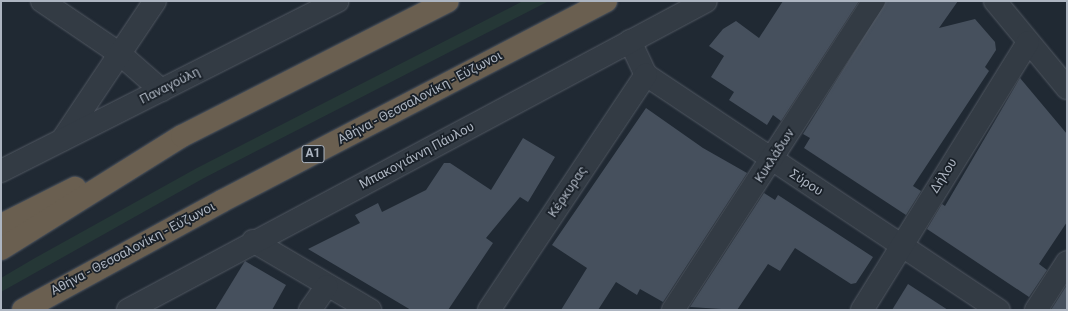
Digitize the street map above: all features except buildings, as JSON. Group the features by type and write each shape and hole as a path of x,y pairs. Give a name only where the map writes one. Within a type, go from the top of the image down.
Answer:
{"highway":[{"path":"1,225 182,136 448,1"},
{"name":"Αθήνα - Θεσσαλονίκη - Εύζωνοι","path":"22,310 222,201 606,1"},
{"path":"1,249 182,136"}],"street":[{"path":"42,1 120,54 161,90"},
{"path":"61,141 155,1"},
{"name":"Παναγούλη","path":"1,171 338,1"},
{"name":"Μπακογιάννη Πάυλου","path":"128,310 253,241 706,1"},
{"name":"Κυκλάδων","path":"673,310 772,161 874,1"},
{"path":"995,1 1067,88"},
{"path":"630,41 646,75"},
{"name":"Δήλου","path":"862,310 1028,42"},
{"name":"Σύρου","path":"646,75 772,161 999,310"},
{"name":"Κέρκυρας","path":"497,307 646,75"},
{"path":"253,241 370,310"},
{"path":"1036,310 1067,262"},
{"path":"310,310 327,286"}],"shaded area":[{"path":"523,1 549,1 204,178 1,292 1,278 35,258 197,168"}]}
